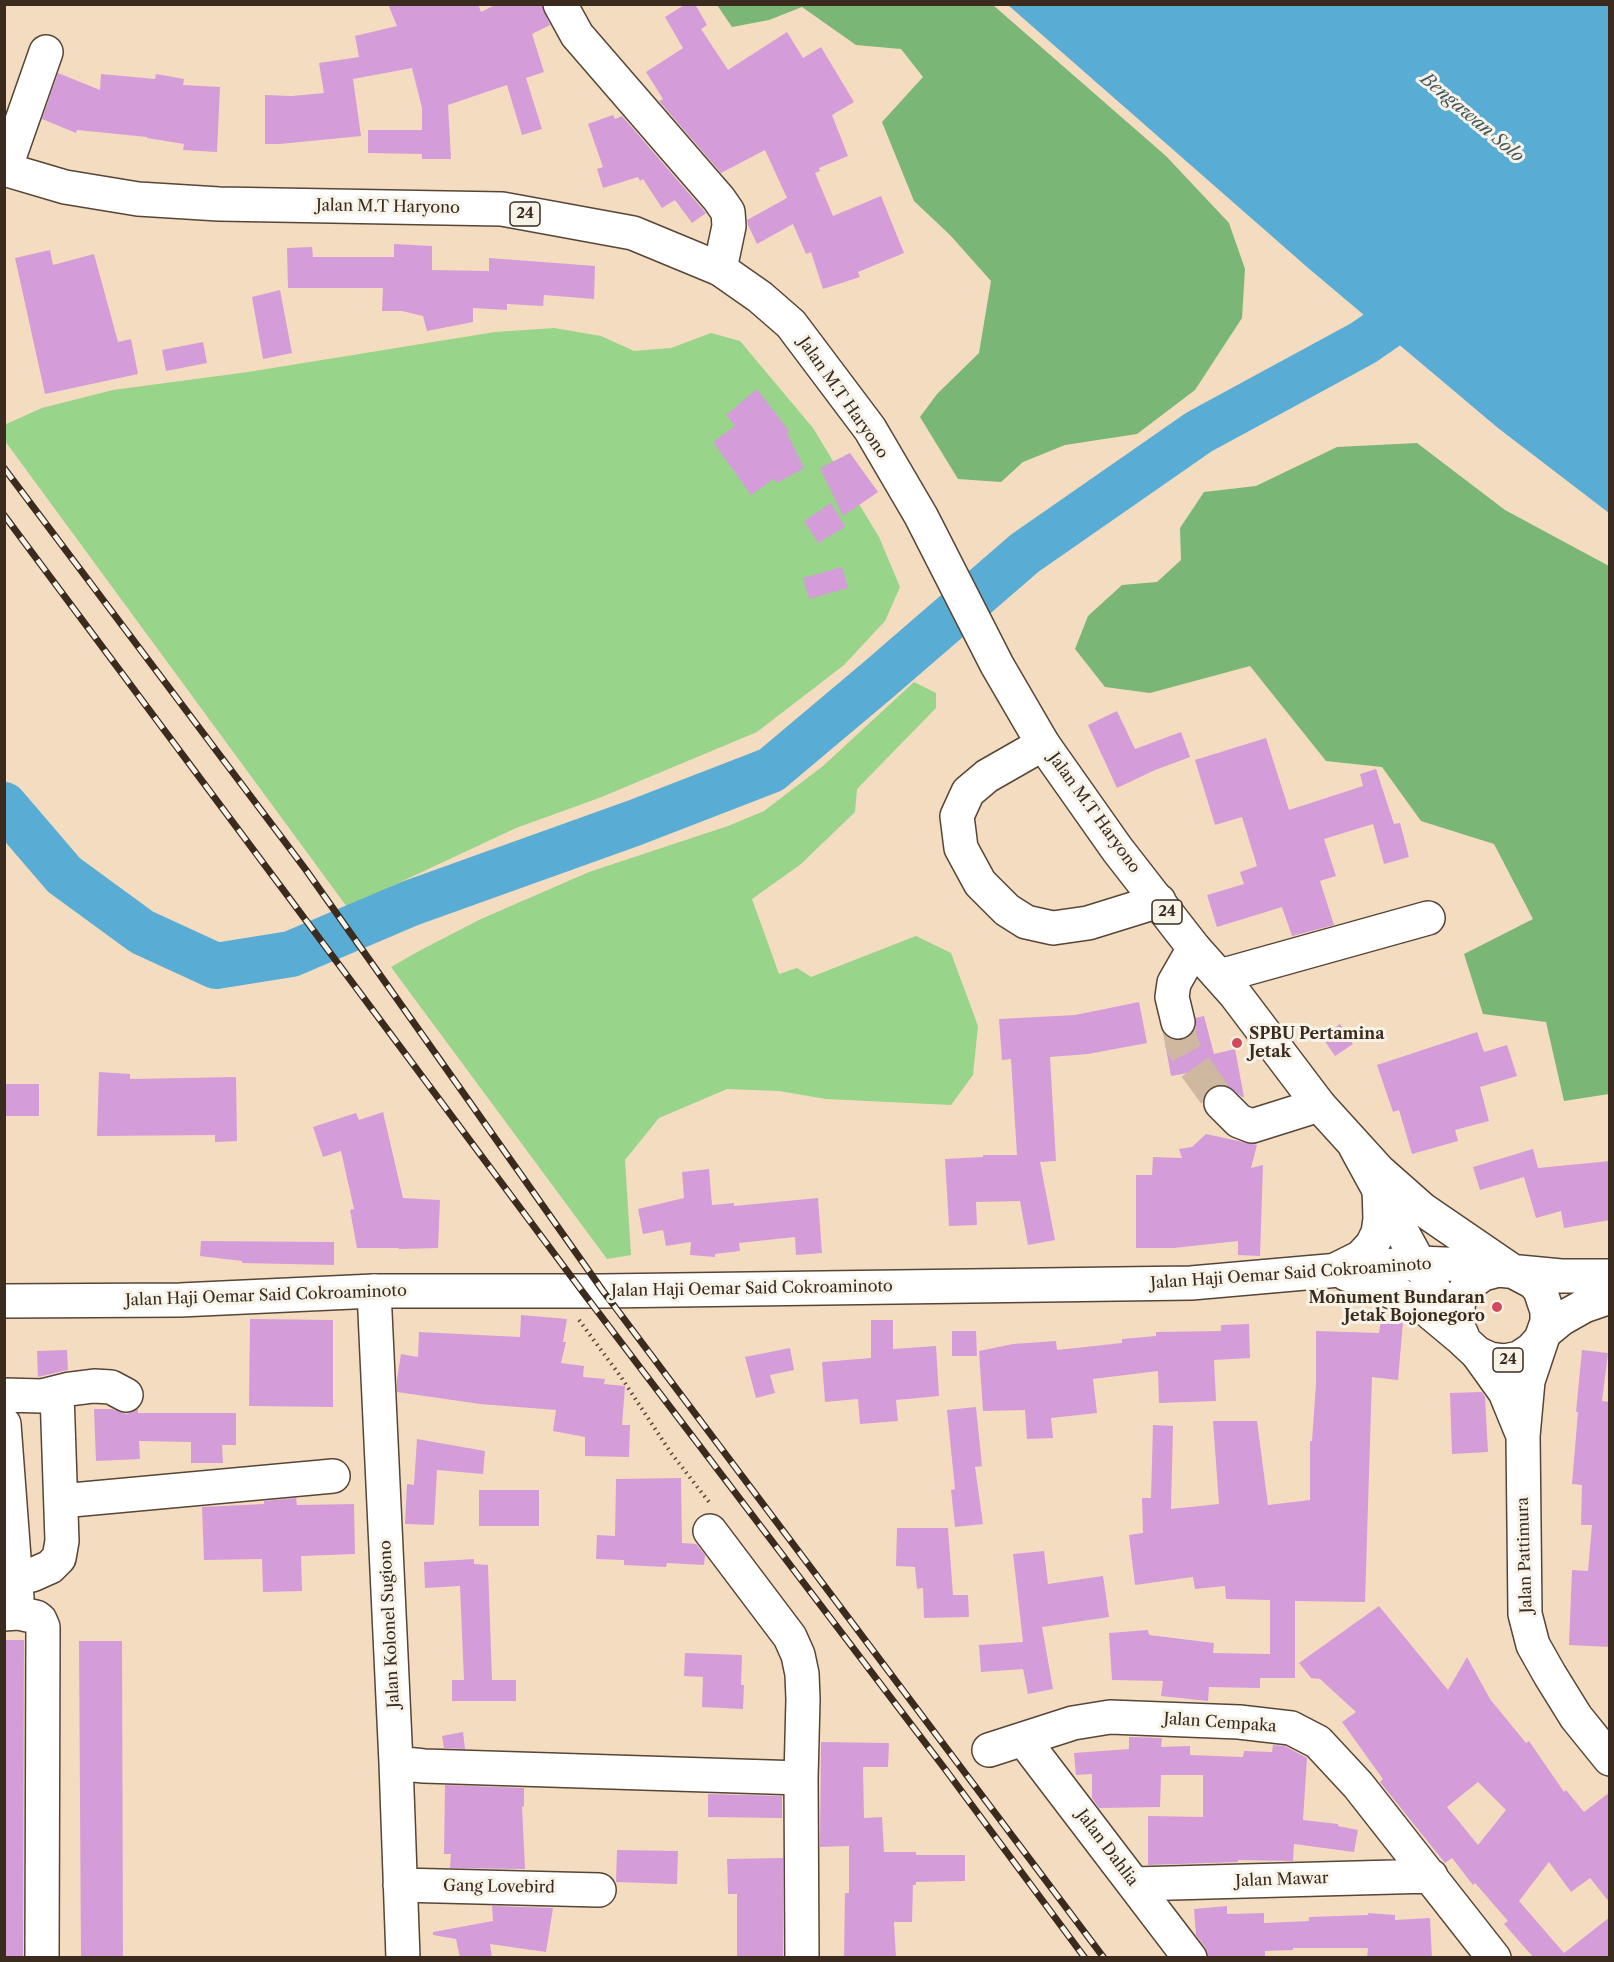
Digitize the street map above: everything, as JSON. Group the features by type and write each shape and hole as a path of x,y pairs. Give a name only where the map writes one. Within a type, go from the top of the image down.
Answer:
{"main road":[{"path":"560,4 577,35 719,199 728,213 729,226 720,269"},
{"path":"5,169 46,52"},
{"name":"Jalan M.T Haryono","path":"5,169 65,187 138,199 219,204 502,209 633,233 720,269 760,297 791,324 870,429 921,516 997,665 1043,744 1117,849 1194,948 1220,976 1319,1105 1355,1146"},
{"path":"1043,744 987,776 968,792 957,816 961,848 980,883 1006,910 1026,922 1053,928 1088,923 1159,901"},
{"path":"1220,976 1428,918"},
{"path":"1178,1022 1172,997 1174,982 1194,948"},
{"path":"1221,1103 1239,1121 1252,1126 1319,1105"},
{"name":"24","path":"1355,1146 1419,1263 1471,1347 1490,1359 1505,1361 1519,1358 1532,1350 1544,1332 1561,1319 1584,1306 1610,1297"},
{"name":"24","path":"1355,1146 1379,1172 1422,1209 1506,1271 1561,1276 1610,1276"},
{"path":"1336,1270 1361,1257 1372,1245 1378,1233 1380,1219 1379,1188"},
{"name":"Jalan Haji Oemar Said Cokroaminoto","path":"4,1301 180,1300 374,1291 1191,1283 1419,1263 1461,1264 1506,1271"},
{"path":"1336,1270 1412,1300 1426,1308 1471,1347"},
{"path":"1506,1271 1483,1274 1468,1285 1459,1301 1458,1327 1505,1392 1523,1436"},
{"name":"Jalan Pattimura","path":"1506,1271 1533,1282 1540,1290 1547,1311 1547,1322 1528,1381 1523,1436 1525,1614 1533,1645 1550,1675 1576,1717 1610,1759"},
{"name":"Jalan Kolonel Sugiono","path":"374,1291 403,1958"},
{"path":"4,1395 42,1396 93,1386 111,1387 126,1395"},
{"path":"15,1576 32,1575 50,1568 59,1558 62,1541 57,1393"},
{"path":"4,1424 7,1496 15,1576 11,1613 36,1617 43,1627 42,1958"},
{"path":"61,1501 333,1476"},
{"path":"711,1518 790,1637 798,1655 802,1674 802,1958"},
{"name":"Jalan Cempaka","path":"989,1750 1073,1723 1110,1718 1239,1722 1291,1728 1317,1742 1358,1785 1494,1958"},
{"name":"Jalan Dahlia","path":"1023,1739 1190,1958"},
{"path":"396,1763 424,1766 801,1778"},
{"name":"Jalan Mawar","path":"1134,1884 1431,1876"},
{"name":"Gang Lovebird","path":"400,1885 599,1890"}],"path":[{"path":"557,1291 621,1377 711,1518"}],"green space":[{"path":"717,5 993,5 1166,156 1229,223 1245,269 1242,318 1195,390 1137,434 1065,445 1023,462 1001,482 958,479 920,417 937,394 979,353 991,281 950,235 914,201 882,122 923,77 901,49 856,45 802,7 769,20 732,27"},
{"path":"554,328 601,336 634,351 671,348 711,333 740,341 813,428 879,537 900,587 885,621 844,665 757,732 599,798 516,828 347,907 5,441 4,425 42,408 113,390 248,372 495,332"},
{"path":"1417,443 1505,510 1609,566 1609,1094 1564,1101 1546,1022 1483,1014 1464,954 1533,919 1494,844 1421,821 1382,767 1326,761 1250,666 1150,693 1105,687 1075,649 1088,616 1122,585 1157,582 1181,560 1180,528 1204,492 1256,486 1337,447"},
{"path":"914,682 936,693 936,708 857,789 855,812 801,864 752,899 779,974 797,968 811,977 916,936 951,953 978,1026 973,1075 951,1105 826,1099 779,1091 727,1089 659,1118 625,1160 631,1255 607,1259 391,967 481,919 589,872 728,826 764,811 823,766"}],"water":[{"name":"Bengawan Solo","path":"1008,5 1609,5 1609,513 1498,428 1307,267"}],"building":[{"path":"388,4 478,4 481,12 497,4 541,4 550,25 532,34 544,72 526,78 542,129 522,135 507,85 448,105 451,159 422,159 422,154 368,153 368,130 422,130 422,108 412,68 353,79 361,136 265,144 265,95 292,96 324,93 319,63 359,57 355,36 397,26"},
{"path":"686,4 695,4 707,25 701,29 728,70 787,32 803,58 821,47 854,102 832,115 848,156 819,168 820,171 815,173 833,216 881,196 904,253 858,272 860,277 823,289 811,252 806,254 793,224 757,244 747,220 787,198 765,150 721,173 659,101 663,99 646,72 683,48 665,17"},
{"path":"58,73 100,90 101,74 155,79 156,74 184,79 183,85 220,87 217,152 183,150 184,144 147,137 77,130 76,133 42,119"},
{"path":"613,115 615,119 622,116 706,213 692,223 675,200 662,208 643,179 640,181 638,177 603,188 597,169 603,167 588,124"},
{"path":"394,244 432,246 432,270 489,271 489,258 595,266 594,299 544,295 543,306 507,304 507,310 473,308 473,322 427,331 423,316 402,311 382,311 383,288 288,288 287,248 312,247 313,257 394,257"},
{"path":"50,250 53,265 94,254 118,342 131,339 138,374 45,394 15,258"},
{"path":"280,290 292,353 263,359 252,297"},
{"path":"203,342 207,363 166,371 162,350"},
{"path":"757,389 789,431 787,433 804,468 777,483 774,479 751,495 713,442 735,426 726,415"},
{"path":"850,453 878,492 843,516 820,468"},
{"path":"831,503 845,527 818,543 804,521"},
{"path":"842,567 848,588 809,599 803,578"},
{"path":"1117,711 1135,749 1181,732 1190,757 1117,788 1088,725"},
{"path":"1266,738 1289,810 1363,786 1360,774 1376,769 1394,824 1400,823 1409,857 1384,864 1373,824 1324,839 1336,876 1320,881 1334,925 1292,936 1282,907 1217,927 1207,895 1244,884 1240,872 1257,866 1242,817 1215,825 1195,760"},
{"path":"1139,1002 1147,1043 1088,1054 1050,1057 1056,1161 1040,1162 1055,1240 1028,1245 1020,1201 976,1202 977,1225 949,1226 945,1159 983,1157 983,1155 1017,1155 1011,1059 1002,1060 999,1019 1075,1015"},
{"path":"1204,1016 1214,1054 1235,1049 1244,1097 1226,1085 1217,1085 1207,1090 1203,1103 1193,1072 1171,1076 1163,1032 1172,1040 1183,1040 1196,1028 1196,1018"},
{"path":"1340,1024 1353,1044 1335,1056 1322,1037"},
{"path":"1477,1032 1484,1052 1507,1045 1517,1076 1480,1087 1489,1121 1455,1130 1458,1141 1412,1154 1399,1110 1393,1112 1377,1065"},
{"path":"99,1072 130,1074 130,1079 236,1077 237,1141 215,1142 215,1135 97,1136"},
{"path":"4,1084 39,1084 39,1116 4,1116"},
{"path":"383,1112 403,1198 440,1200 438,1248 357,1248 350,1210 354,1209 341,1151 323,1157 313,1127 356,1113 359,1120"},
{"path":"1206,1134 1257,1145 1251,1168 1263,1165 1260,1256 1238,1255 1238,1241 1174,1248 1136,1248 1136,1175 1152,1175 1153,1157 1182,1158 1179,1149 1192,1147"},
{"path":"1533,1149 1538,1168 1610,1161 1610,1220 1564,1228 1561,1211 1536,1218 1524,1177 1480,1190 1473,1167"},
{"path":"709,1169 712,1205 734,1203 734,1206 818,1198 822,1253 796,1255 795,1237 739,1243 740,1251 715,1254 715,1257 690,1255 691,1242 666,1246 663,1230 643,1234 638,1209 684,1198 682,1172"},
{"path":"201,1241 334,1242 334,1265 242,1263 242,1261 200,1256"},
{"path":"521,1315 567,1319 563,1342 566,1342 561,1363 584,1366 583,1377 605,1379 604,1384 625,1386 622,1425 630,1425 629,1457 585,1456 585,1437 553,1431 556,1410 480,1404 397,1392 401,1354 418,1357 419,1332 520,1337"},
{"path":"250,1319 333,1320 333,1407 249,1406"},
{"path":"871,1320 893,1320 893,1349 936,1346 939,1396 896,1400 898,1421 860,1424 858,1399 825,1402 822,1362 871,1358"},
{"path":"1381,1320 1403,1322 1398,1380 1372,1377 1365,1602 1295,1601 1295,1678 1260,1678 1260,1688 1209,1687 1208,1701 1161,1696 1163,1681 1112,1680 1109,1633 1148,1630 1149,1635 1214,1643 1213,1653 1270,1654 1270,1600 1226,1599 1225,1586 1195,1589 1193,1577 1135,1585 1129,1535 1143,1533 1142,1498 1151,1498 1153,1425 1173,1426 1171,1509 1219,1504 1213,1421 1257,1421 1268,1505 1310,1500 1310,1441 1312,1441 1316,1384 1316,1331 1379,1333"},
{"path":"1249,1324 1250,1358 1214,1360 1216,1401 1159,1403 1158,1371 1093,1379 1097,1413 1051,1418 1053,1438 1027,1439 1025,1410 983,1411 979,1351 1013,1344 1056,1341 1057,1350 1122,1343 1122,1339 1156,1336 1156,1332 1221,1331 1221,1325"},
{"path":"952,1331 976,1331 977,1356 952,1356"},
{"path":"790,1348 794,1370 770,1375 775,1393 756,1398 745,1357"},
{"path":"67,1350 68,1370 38,1377 37,1351"},
{"path":"1582,1350 1608,1353 1602,1401 1610,1402 1610,1647 1569,1645 1572,1570 1588,1571 1592,1525 1581,1525 1582,1485 1572,1484"},
{"path":"1482,1392 1485,1397 1488,1452 1452,1454 1450,1393"},
{"path":"976,1407 982,1466 975,1467 983,1524 955,1527 951,1490 955,1489 947,1410"},
{"path":"94,1409 112,1409 126,1414 138,1409 138,1413 236,1413 236,1445 222,1445 223,1463 191,1463 191,1442 139,1441 140,1459 96,1461"},
{"path":"417,1439 485,1451 483,1474 437,1470 434,1525 405,1524 407,1484 414,1485"},
{"path":"681,1478 682,1543 696,1544 705,1555 704,1565 667,1563 666,1567 624,1565 624,1560 596,1559 597,1535 615,1536 616,1479"},
{"path":"479,1490 539,1490 539,1526 479,1526"},
{"path":"296,1498 297,1505 354,1504 355,1554 301,1556 302,1591 263,1592 262,1559 204,1560 202,1507 264,1504 264,1501"},
{"path":"897,1528 948,1528 953,1595 968,1595 969,1617 924,1618 923,1588 917,1589 915,1567 896,1566"},
{"path":"1044,1551 1048,1584 1103,1576 1109,1617 1042,1627 1053,1689 1028,1694 1023,1669 981,1672 979,1645 1023,1642 1013,1554"},
{"path":"474,1559 474,1564 488,1565 492,1680 516,1680 516,1701 452,1701 452,1680 464,1680 460,1586 425,1588 424,1562"},
{"path":"1379,1606 1448,1690 1467,1657 1490,1699 1526,1743 1529,1741 1564,1792 1566,1790 1584,1812 1610,1792 1610,1903 1590,1878 1571,1892 1549,1862 1519,1901 1564,1953 1610,1917 1610,1958 1534,1958 1504,1924 1508,1921 1475,1883 1473,1885 1452,1858 1445,1863 1380,1782 1383,1779 1342,1722 1356,1712 1320,1679 1311,1678 1299,1663","holes":["1478,1782 1506,1810 1478,1845 1447,1807"]},
{"path":"4,1640 24,1640 23,1958 4,1958"},
{"path":"79,1641 122,1641 123,1958 81,1958"},
{"path":"685,1653 742,1655 743,1709 702,1707 703,1677 684,1676"},
{"path":"463,1732 465,1749 444,1748 442,1736"},
{"path":"1129,1737 1162,1738 1161,1747 1190,1746 1190,1755 1243,1757 1244,1751 1272,1752 1273,1745 1285,1746 1307,1758 1303,1820 1338,1824 1338,1826 1358,1830 1354,1852 1294,1844 1293,1861 1238,1860 1238,1862 1148,1865 1148,1816 1203,1817 1203,1775 1161,1775 1160,1807 1099,1808 1092,1798 1092,1774 1076,1775 1074,1753 1129,1749"},
{"path":"821,1742 889,1743 888,1767 863,1767 864,1818 882,1817 884,1852 916,1852 916,1855 965,1855 965,1881 916,1882 916,1885 913,1885 912,1922 894,1922 896,1958 844,1958 845,1893 849,1893 849,1846 820,1847"},
{"path":"445,1785 524,1788 524,1807 522,1806 525,1869 450,1868 451,1854 444,1854"},
{"path":"708,1794 782,1796 782,1818 708,1817"},
{"path":"617,1850 678,1851 677,1884 616,1882"},
{"path":"783,1858 783,1958 737,1958 737,1894 728,1894 727,1859"},
{"path":"492,1906 553,1908 546,1952 490,1944 492,1958 460,1958 456,1939 433,1935 433,1932 493,1921"},
{"path":"1227,1906 1227,1914 1264,1913 1264,1923 1309,1921 1309,1917 1368,1915 1368,1913 1395,1915 1395,1920 1430,1918 1432,1958 1367,1958 1368,1948 1293,1948 1293,1950 1265,1951 1265,1958 1208,1958 1205,1947 1196,1935 1194,1909"}],"waterway":[{"path":"4,805 64,875 142,932 216,966 291,954 411,903 634,823 771,770 1025,553 1199,432 1363,343 1434,294"}],"tunnel":[{"path":"1178,1022 1182,1045 1221,1103"}],"railway":[{"path":"4,468 306,870 603,1291 1104,1958"},
{"path":"4,515 582,1291 945,1769 1085,1958"}],"place":[{"name":"SPBU Pertamina Jetak","path":"1237,1043"},
{"name":"Monument Bundaran Jetak Bojonegoro","path":"1497,1307"}]}
